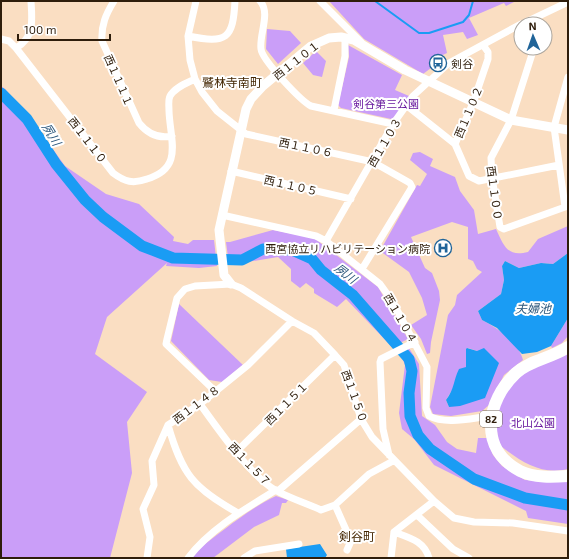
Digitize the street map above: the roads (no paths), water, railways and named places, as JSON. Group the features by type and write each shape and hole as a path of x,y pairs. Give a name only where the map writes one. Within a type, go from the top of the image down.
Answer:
{"main road":[{"name":"82","path":"568,347 517,372 504,386 490,416 494,445 512,465 520,471 532,474 568,476"}],"street":[{"path":"16,48 23,43 29,35 32,27 31,1"},
{"name":"西１１１１","path":"114,1 106,14 101,30 102,41 139,123 145,131 158,136 172,136"},
{"path":"196,1 188,36 190,60 195,79 210,103 240,130"},
{"path":"188,36 205,40 218,39 228,34 234,25 235,1"},
{"path":"260,1 265,10 261,49 265,58 287,85 306,104 393,124"},
{"path":"320,1 366,47"},
{"name":"西１１０３","path":"539,16 568,2"},
{"name":"西１１０３","path":"326,241 373,162 393,124 406,105 427,81 449,63 513,29"},
{"name":"西１１０１","path":"231,284 224,275 219,230 240,130 246,109 251,99 278,73 314,43 330,38 345,38 354,40 405,70 511,120 568,130"},
{"path":"334,110 345,56 345,38"},
{"name":"西１１１０","path":"1,39 9,42 16,48 113,173 127,182 136,183 155,177 166,170 173,156 169,114 170,96 174,90 195,79"},
{"name":"西１１０２","path":"406,105 455,144 473,103 488,59 488,52 483,45"},
{"name":"西１１００","path":"531,56 511,120 491,158 492,177 500,227 504,229 567,206"},
{"path":"567,206 559,165 554,127 568,77"},
{"name":"西１１０６","path":"240,130 246,134 373,162 410,183 412,187 362,269"},
{"path":"455,144 469,176 479,181 492,177 559,165"},
{"name":"西１１０５","path":"231,171 351,199"},
{"name":"西１１０４","path":"222,215 316,236 326,241 380,284 393,302 416,342 427,366 426,408 429,416 435,419 457,420 490,416"},
{"path":"215,391 166,344 178,298 185,289 195,286 231,284"},
{"name":"西１１５０","path":"231,284 241,288 292,321 314,333 335,355 344,365 361,420 372,437 434,501 454,518 474,522 513,523 568,531"},
{"name":"西１１４８","path":"147,558 150,538 143,509 154,485 152,461 168,425 200,404 248,365 292,321"},
{"path":"347,550 351,541 335,505 369,474 391,458 383,429 380,362 381,359 416,342"},
{"name":"西１１５１","path":"236,452 335,355"},
{"name":"西１１５７","path":"200,404 236,452 263,481 277,490 321,510 335,505"},
{"path":"188,558 201,544 238,513 277,490 361,420"},
{"path":"168,425 179,459 197,486 217,501 238,513"},
{"path":"391,558 394,532 434,501"},
{"path":"417,515 453,549 470,558"},
{"path":"394,532 420,542 427,551 429,558"},
{"path":"244,558 255,551 299,544"}],"water":[{"name":"夫婦池","path":"568,253 568,318 551,346 537,352 522,354 497,328 482,320 478,311 501,294 504,280 502,266 505,261 519,268 541,263 553,264"},
{"path":"467,348 477,351 484,348 499,363 485,398 460,406 449,407 446,400 451,392 459,369 466,367"},
{"path":"320,544 327,555 325,558 287,558 286,549"}],"waterway":[{"path":"375,1 419,33 429,33 463,22 469,15 473,1"},
{"name":"夙川","path":"1,93 27,119 56,164 85,200 103,217 142,246 173,258 242,260 263,249 292,250 312,259 321,270 353,295 409,359 412,371 409,393 410,416 418,435 430,449 474,479 525,498 568,505"}],"place":[{"name":"剣谷","path":"438,63"},
{"name":"西宮協立リハビリテーション病院","path":"443,248"}],"district":[{"name":"鷲林寺南町","path":"232,82"},
{"name":"剣谷町","path":"357,536"}],"park label":[{"name":"剣谷第三公園","path":"386,103"},
{"name":"北山公園","path":"533,422"}]}
